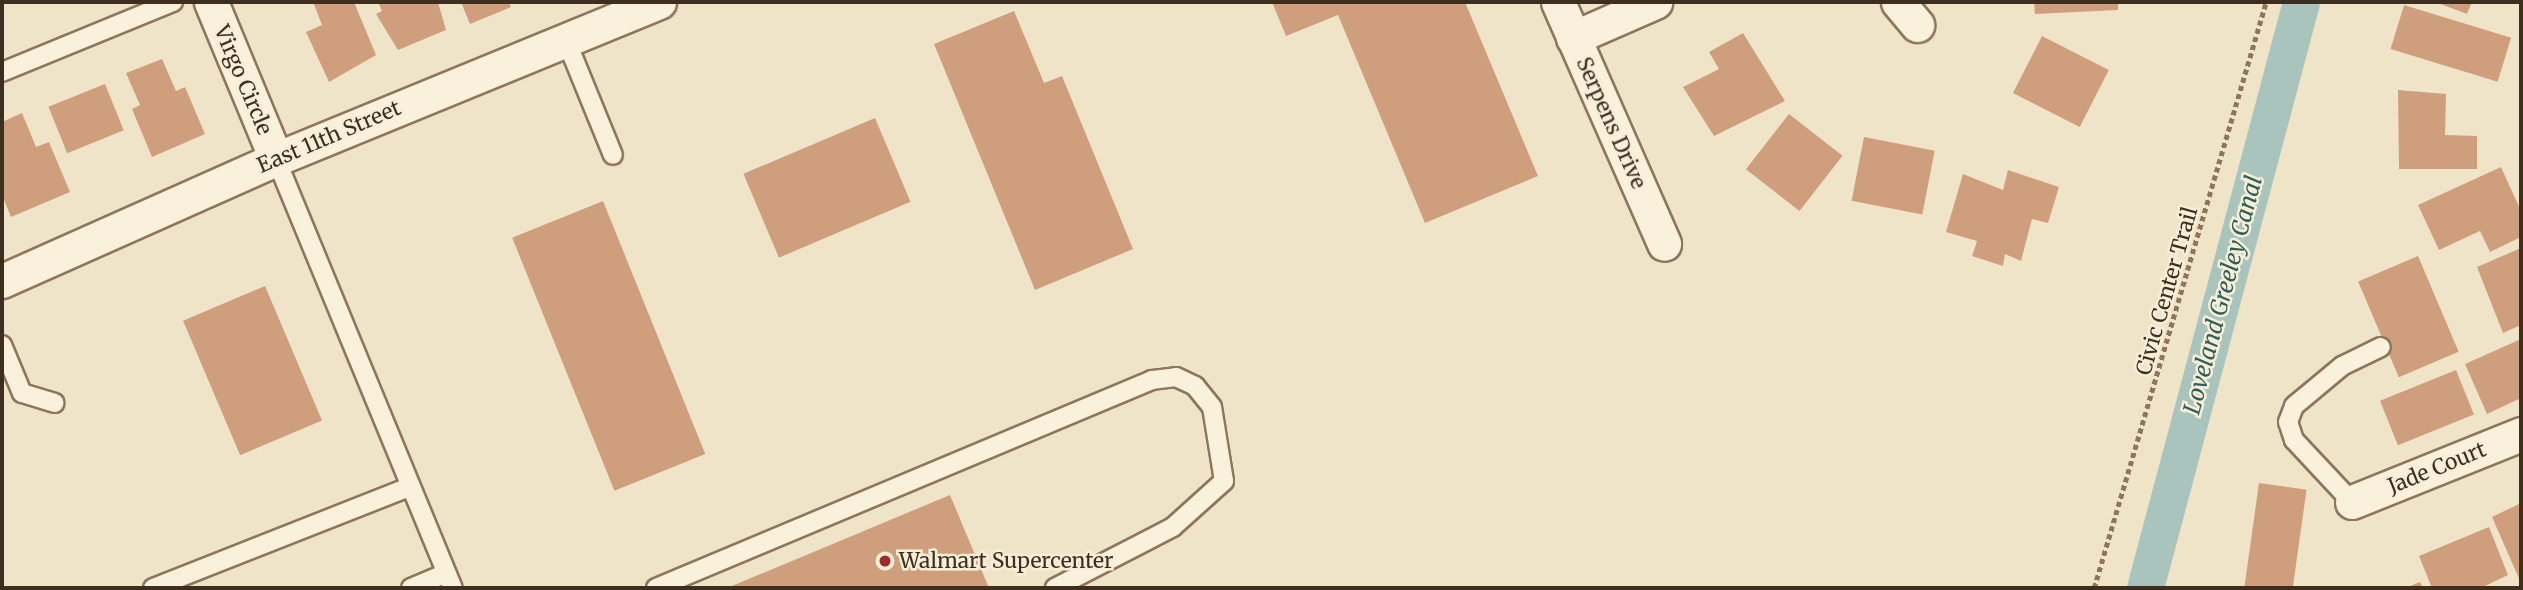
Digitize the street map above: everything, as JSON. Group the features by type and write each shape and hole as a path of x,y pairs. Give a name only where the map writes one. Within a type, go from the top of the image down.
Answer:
{"street":[{"name":"Virgo Circle","path":"211,2 276,159"},
{"name":"East 11th Street","path":"2,281 276,159 659,2"},
{"name":"Serpens Drive","path":"1558,2 1664,244"},
{"path":"1573,38 1655,2"},
{"name":"Jade Court","path":"2352,502 2521,434"}],"lane":[{"path":"2,72 173,2"},
{"path":"566,40 613,155"},
{"path":"276,159 449,581 411,588"},
{"path":"2,345 22,393 54,403"},
{"path":"2352,502 2294,440 2288,422 2294,406 2342,366 2381,347"},
{"path":"656,588 1152,380 1176,376 1195,386 1212,407 1224,481 1173,527 1055,588"},
{"path":"153,588 409,487"}],"path":[{"name":"Civic Center Trail","path":"2094,588 2266,2"}],"building":[{"path":"313,2 354,2 376,55 329,82 306,32 322,25"},
{"path":"378,2 438,2 446,30 398,50 376,14 382,11"},
{"path":"461,2 509,2 511,7 470,24"},
{"path":"1272,2 1465,2 1538,176 1425,223 1338,15 1286,36"},
{"path":"2034,2 2118,2 2118,10 2035,14"},
{"path":"2435,2 2472,2 2467,14"},
{"path":"2404,5 2511,38 2498,82 2391,49"},
{"path":"1014,11 1044,83 1062,76 1133,249 1035,290 934,44"},
{"path":"1743,33 1785,101 1714,136 1683,87 1719,69 1709,52"},
{"path":"2042,36 2109,70 2080,127 2013,93"},
{"path":"162,59 176,91 185,87 205,134 152,157 132,109 140,105 126,73"},
{"path":"105,84 124,130 67,153 48,107"},
{"path":"2398,90 2446,94 2445,135 2477,136 2477,169 2399,169"},
{"path":"22,113 36,147 49,142 70,192 11,217 2,195 2,122"},
{"path":"1789,114 1843,156 1799,211 1746,169"},
{"path":"875,118 911,202 779,258 743,174"},
{"path":"1864,137 1935,151 1922,215 1852,201"},
{"path":"2501,167 2521,211 2521,237 2490,252 2480,231 2439,250 2418,205"},
{"path":"2008,170 2059,187 2048,223 2032,219 2021,261 2005,254 2003,266 1972,256 1977,241 1946,232 1963,174 2003,190"},
{"path":"603,201 705,454 614,491 512,238"},
{"path":"2521,248 2521,325 2503,333 2477,267"},
{"path":"2418,256 2459,352 2399,377 2358,281"},
{"path":"265,286 322,420 240,455 183,321"},
{"path":"2521,339 2521,398 2487,414 2465,364"},
{"path":"2456,370 2474,415 2398,445 2380,401"},
{"path":"2259,483 2307,490 2293,588 2244,588"},
{"name":"Walmart Supercenter","path":"950,495 989,588 727,588"},
{"path":"2521,503 2521,583 2492,517"},
{"path":"2489,527 2508,575 2481,588 2432,588 2419,556"},
{"path":"2420,582 2423,588 2405,588"}],"waterway":[{"name":"Loveland Greeley Canal","path":"2145,588 2301,2"}],"place":[{"name":"Walmart Supercenter","path":"885,561"}]}
